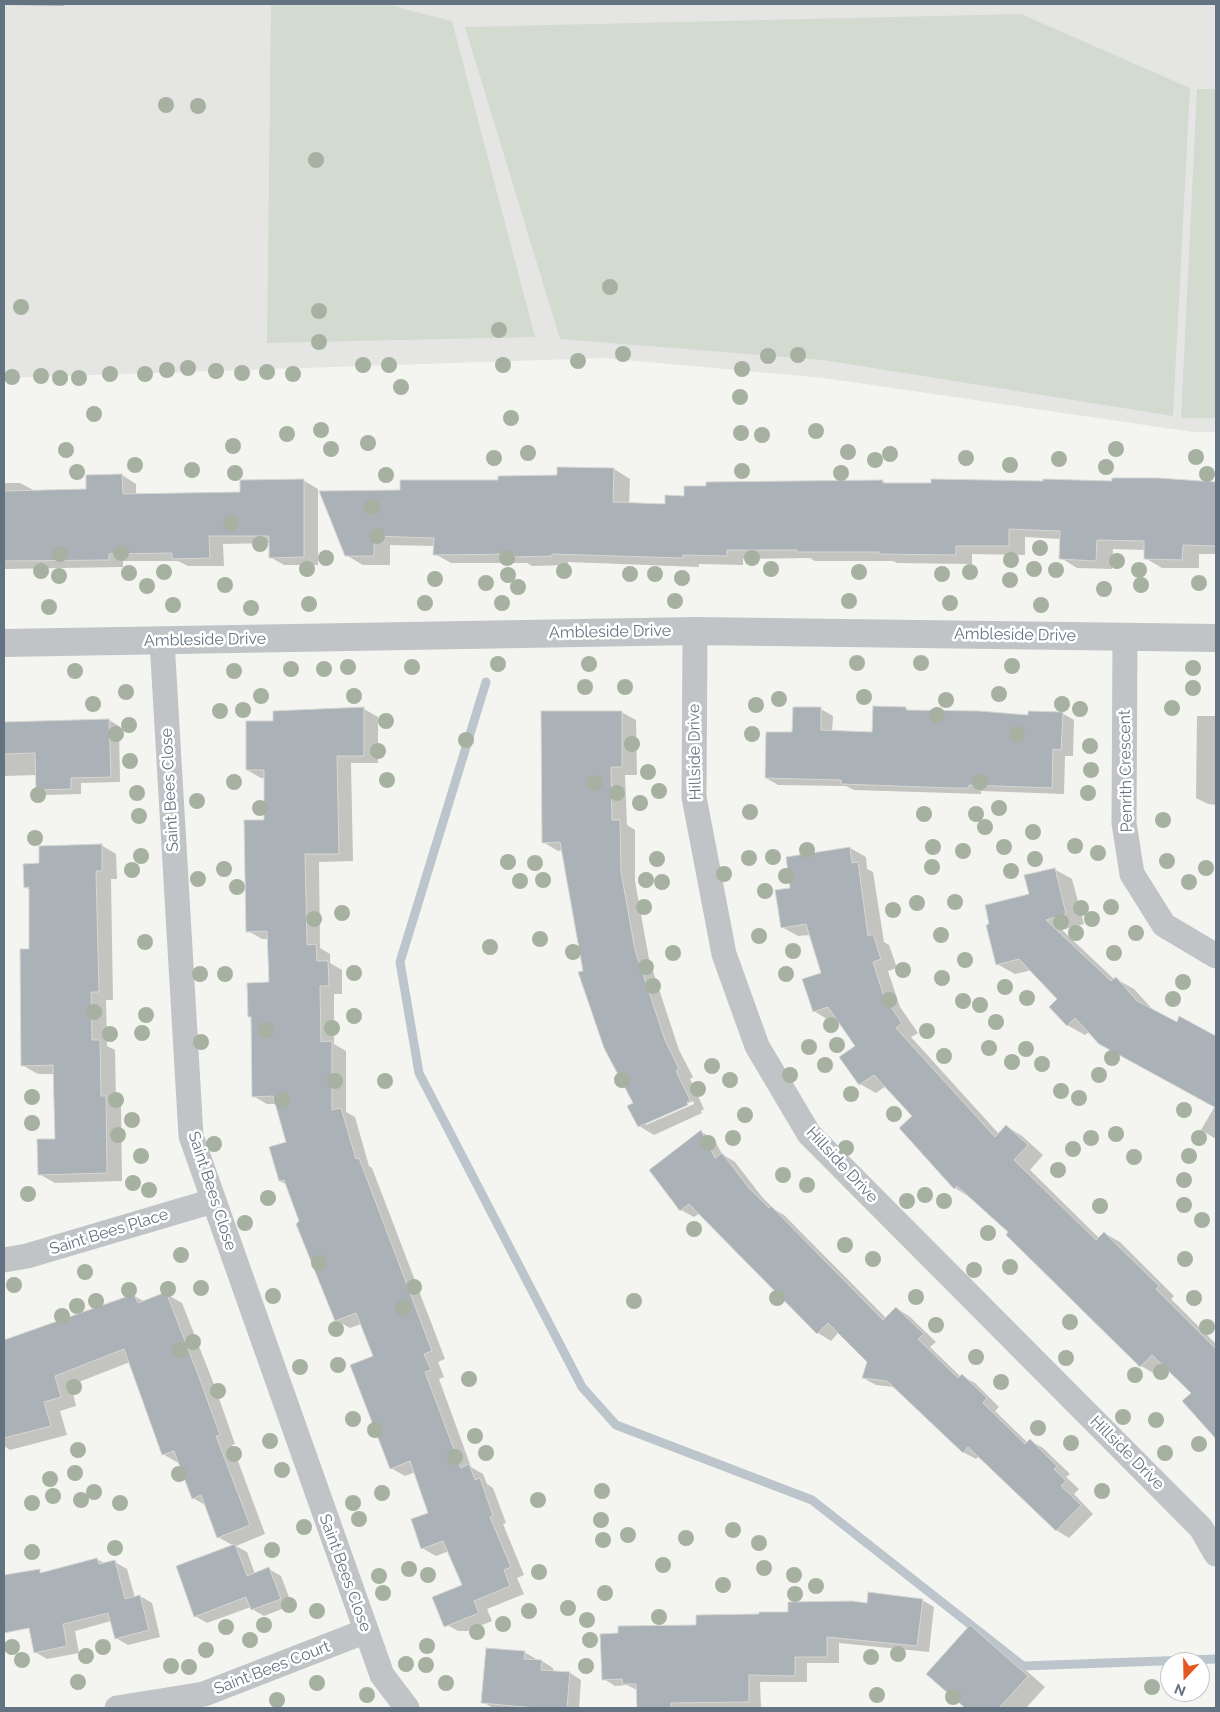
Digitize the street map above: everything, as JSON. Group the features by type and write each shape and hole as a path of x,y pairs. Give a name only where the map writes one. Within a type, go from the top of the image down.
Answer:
{"street":[{"name":"Ambleside Drive","path":"4,643 695,631 1216,638"},
{"name":"Hillside Drive","path":"695,631 694,797 724,954 757,1046 809,1134 1201,1528 1216,1554"},
{"name":"Penrith Crescent","path":"1125,637 1124,823 1132,874 1164,925 1216,956"},
{"name":"Saint Bees Close","path":"162,641 190,1136 382,1676 406,1708"},
{"name":"Saint Bees Place","path":"4,1260 27,1256 213,1201"},
{"name":"Saint Bees Court","path":"118,1708 204,1694 366,1631"}],"shaded area":[{"path":"4,4 1216,4 1216,432 1193,432 824,378 603,358 4,378"},
{"path":"271,4 389,4 452,21 535,337 267,343"},
{"path":"1021,14 1190,88 1173,416 823,360 560,339 465,27"},
{"path":"1197,89 1216,89 1216,418 1181,418"}],"building":[{"path":"557,467 614,468 613,502 665,504 665,495 684,496 684,486 706,486 706,482 883,480 883,483 931,483 931,479 1112,481 1112,478 1158,478 1216,482 1216,546 1183,545 1182,560 1144,559 1144,541 1097,540 1096,561 1059,559 1060,531 1009,529 1009,546 956,546 956,555 879,554 879,552 797,552 797,550 727,550 727,556 683,555 683,558 552,554 552,556 514,557 514,554 433,555 434,538 374,536 374,556 345,556 319,491 400,490 400,480 498,480 498,476 557,475"},
{"path":"122,474 123,494 240,492 240,480 304,479 304,557 269,558 269,536 209,536 210,558 172,559 172,553 109,554 109,560 4,561 4,491 86,489 86,475"},
{"path":"873,706 906,707 906,710 979,711 1028,715 1028,711 1063,712 1061,750 1053,749 1052,788 969,785 969,788 953,788 841,784 841,780 765,778 766,732 792,732 793,707 821,707 821,730 872,732"},
{"path":"364,707 364,756 337,756 339,854 305,854 307,945 316,944 317,961 328,961 329,986 320,986 321,1042 332,1041 332,1110 341,1108 356,1159 359,1158 432,1351 424,1354 431,1370 425,1372 461,1468 469,1464 475,1480 480,1478 493,1516 490,1517 511,1567 504,1570 510,1586 474,1601 479,1613 444,1627 432,1597 462,1585 443,1541 421,1549 411,1519 428,1513 410,1461 390,1469 350,1365 373,1356 356,1313 335,1321 296,1224 299,1221 284,1180 279,1181 269,1147 286,1142 273,1096 252,1097 251,1017 248,1017 247,983 269,982 267,931 246,932 244,820 264,820 264,770 246,770 246,721 273,721 273,711"},
{"path":"541,711 622,711 622,767 611,767 612,820 620,820 621,872 635,950 665,1040 679,1069 676,1071 690,1100 687,1102 688,1105 638,1127 627,1106 633,1103 604,1048 578,972 583,971 560,842 542,843"},
{"path":"109,719 111,777 71,778 71,789 36,790 35,753 4,754 4,722"},
{"path":"102,844 102,871 96,871 99,992 91,992 92,1040 100,1040 101,1096 106,1096 107,1173 38,1175 37,1139 55,1139 53,1065 21,1066 20,949 29,949 29,887 24,888 23,864 39,863 39,846"},
{"path":"850,847 852,863 858,862 868,936 873,934 881,959 873,962 884,997 902,1023 896,1028 995,1137 1006,1125 1028,1145 1014,1160 1096,1240 1104,1232 1159,1286 1156,1289 1216,1349 1216,1439 1182,1401 1191,1393 1152,1355 1140,1367 1006,1235 1008,1232 957,1186 954,1189 899,1128 912,1116 874,1075 859,1085 839,1057 855,1046 828,1007 813,1012 802,979 821,973 806,924 781,928 775,890 790,888 786,857"},
{"path":"1055,868 1066,914 1046,920 1111,981 1116,977 1137,1001 1177,1022 1179,1016 1216,1036 1216,1108 1099,1044 1075,1018 1067,1026 1049,1007 1057,999 1019,959 996,965 986,925 989,924 985,905 1029,894 1024,875"},
{"path":"701,1130 715,1158 722,1153 749,1188 769,1208 771,1206 883,1320 896,1307 924,1334 918,1339 958,1378 962,1374 987,1398 983,1403 1025,1444 1030,1439 1057,1466 1054,1469 1066,1481 1061,1486 1081,1505 1056,1531 968,1447 963,1453 887,1381 862,1378 867,1362 828,1323 817,1334 689,1204 680,1211 649,1170"},
{"path":"166,1292 220,1435 216,1436 250,1525 217,1538 201,1495 192,1499 174,1451 162,1455 124,1349 55,1376 61,1397 44,1402 51,1426 4,1438 4,1340 134,1294 138,1303"},
{"path":"235,1544 247,1576 269,1567 281,1599 251,1610 246,1597 194,1617 176,1566"},
{"path":"97,1558 99,1564 115,1560 125,1599 140,1595 149,1630 115,1639 108,1613 63,1624 67,1646 34,1653 29,1628 4,1633 4,1575 40,1569 40,1573"},
{"path":"868,1592 923,1599 917,1646 827,1637 827,1657 795,1657 795,1676 749,1675 749,1702 671,1703 671,1708 637,1708 636,1684 623,1684 622,1679 602,1680 600,1634 618,1633 618,1626 696,1625 696,1615 788,1612 788,1602 852,1601 867,1603"},
{"path":"970,1625 1028,1676 999,1708 965,1708 926,1674"},
{"path":"486,1648 525,1651 524,1659 542,1660 541,1670 570,1672 567,1708 536,1708 481,1703"}],"waterway":[{"path":"486,682 400,962 419,1073 582,1387 616,1425 812,1500 1023,1666 1216,1659"}]}
